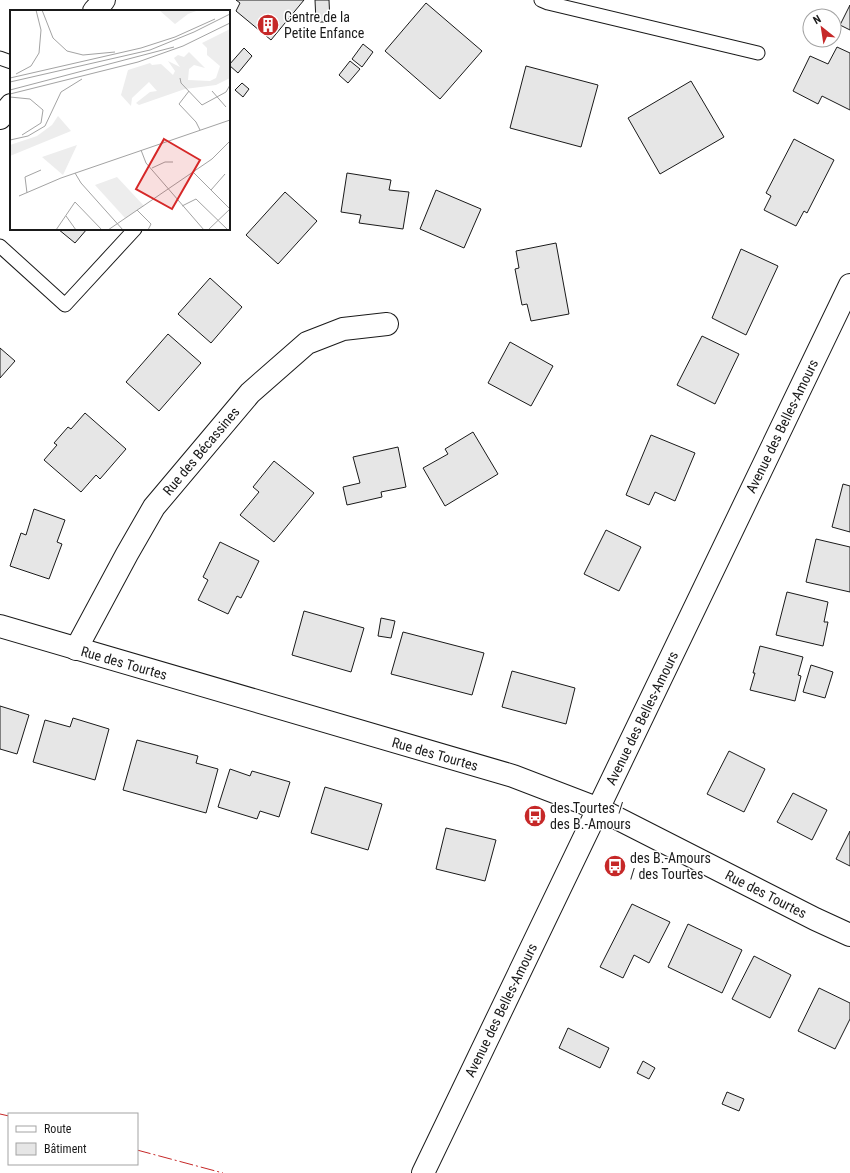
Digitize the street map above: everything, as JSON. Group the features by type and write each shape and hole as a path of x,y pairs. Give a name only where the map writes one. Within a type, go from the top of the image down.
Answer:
{"street":[{"path":"95,10 104,0"},
{"path":"0,118 10,106"},
{"name":"Avenue des Belles-Amours","path":"423,1173 850,286"},
{"name":"Rue des Bécassines","path":"76,649 154,507 250,393 307,343 343,329 387,324"},
{"name":"Rue des Tourtes","path":"0,626 513,776 598,809 815,919 850,935"}],"lane":[{"path":"541,0 548,4 758,53"},
{"path":"0,58 10,62"},
{"path":"0,246 65,305 134,230"}],"building":[{"name":"Centre de la Petite Enfance","path":"236,0 304,0 271,40 236,11 240,3"},
{"path":"315,0 329,0 330,22 316,22"},
{"path":"426,3 482,51 440,99 385,51"},
{"path":"850,5 850,30 842,26 842,21"},
{"path":"363,44 373,52 362,67 352,59"},
{"path":"244,48 252,56 238,73 230,66 230,64"},
{"path":"836,48 850,53 850,110 822,96 818,104 793,91 810,56 828,64"},
{"path":"350,61 360,69 348,83 339,75"},
{"path":"526,66 598,85 581,147 510,128"},
{"path":"691,81 724,137 660,174 628,118"},
{"path":"242,83 249,89 243,97 235,90"},
{"path":"794,139 834,160 807,213 804,211 796,226 764,210 771,196 766,193"},
{"path":"347,173 391,180 389,190 409,192 403,229 359,223 361,215 341,212"},
{"path":"436,190 481,209 464,248 420,229"},
{"path":"285,192 317,221 278,264 246,235"},
{"path":"59,230 86,230 75,243"},
{"path":"556,243 569,314 531,321 527,304 522,305 515,269 519,268 516,251"},
{"path":"741,249 778,266 746,335 712,318"},
{"path":"210,278 242,307 211,343 178,314"},
{"path":"168,334 201,363 159,411 126,382"},
{"path":"702,336 739,354 715,404 677,385"},
{"path":"510,342 553,366 531,406 488,383"},
{"path":"0,348 15,361 0,378"},
{"path":"85,413 126,449 100,479 96,475 81,492 44,460 57,445 54,443 68,427 71,429"},
{"path":"473,432 498,474 445,506 423,468 448,454 445,449"},
{"path":"651,435 695,453 675,501 655,492 649,505 626,495"},
{"path":"398,447 406,487 381,492 382,497 347,505 343,487 360,483 353,457"},
{"path":"274,461 314,493 274,542 240,515 259,492 253,487"},
{"path":"843,484 850,486 850,532 832,527"},
{"path":"34,509 65,520 57,542 62,544 49,579 10,566 21,533 26,535"},
{"path":"606,530 641,547 619,591 584,574"},
{"path":"816,539 850,547 850,592 806,582"},
{"path":"220,542 259,561 241,598 237,596 228,614 198,600 208,580 203,577"},
{"path":"787,592 828,602 824,622 828,622 823,646 776,635"},
{"path":"304,611 364,628 351,672 292,655"},
{"path":"381,618 395,621 391,638 378,636"},
{"path":"403,632 484,653 472,695 391,674"},
{"path":"760,646 803,657 798,675 801,676 795,701 750,690"},
{"path":"811,665 833,672 825,698 803,692"},
{"path":"512,671 575,688 566,724 502,707"},
{"path":"0,706 29,715 17,754 0,749"},
{"path":"73,718 109,729 95,780 33,762 45,720 70,727"},
{"path":"137,740 198,756 196,763 218,769 206,813 123,790"},
{"path":"729,751 765,769 744,812 707,794"},
{"path":"230,769 250,776 252,771 290,782 279,817 260,811 257,819 218,807"},
{"path":"325,787 382,804 368,850 311,833"},
{"path":"793,793 827,810 812,840 777,822"},
{"path":"446,828 496,840 485,881 436,869"},
{"path":"850,831 850,866 836,859"},
{"path":"632,904 670,922 649,963 634,955 623,978 600,967"},
{"path":"688,924 742,950 722,993 668,967"},
{"path":"754,956 791,975 770,1018 732,999"},
{"path":"819,988 850,1003 850,1019 835,1049 798,1031"},
{"path":"568,1028 609,1048 600,1068 559,1048"},
{"path":"643,1061 655,1068 649,1079 637,1073"},
{"path":"727,1092 744,1099 739,1111 722,1104"}],"power":[{"path":"0,1114 8,1116"},
{"path":"138,1150 223,1173"}],"place":[{"name":"Centre de la Petite Enfance","path":"268,25"},
{"name":"des Tourtes / des B.-Amours","path":"535,816"},
{"name":"des B.-Amours / des Tourtes","path":"615,866"}]}
